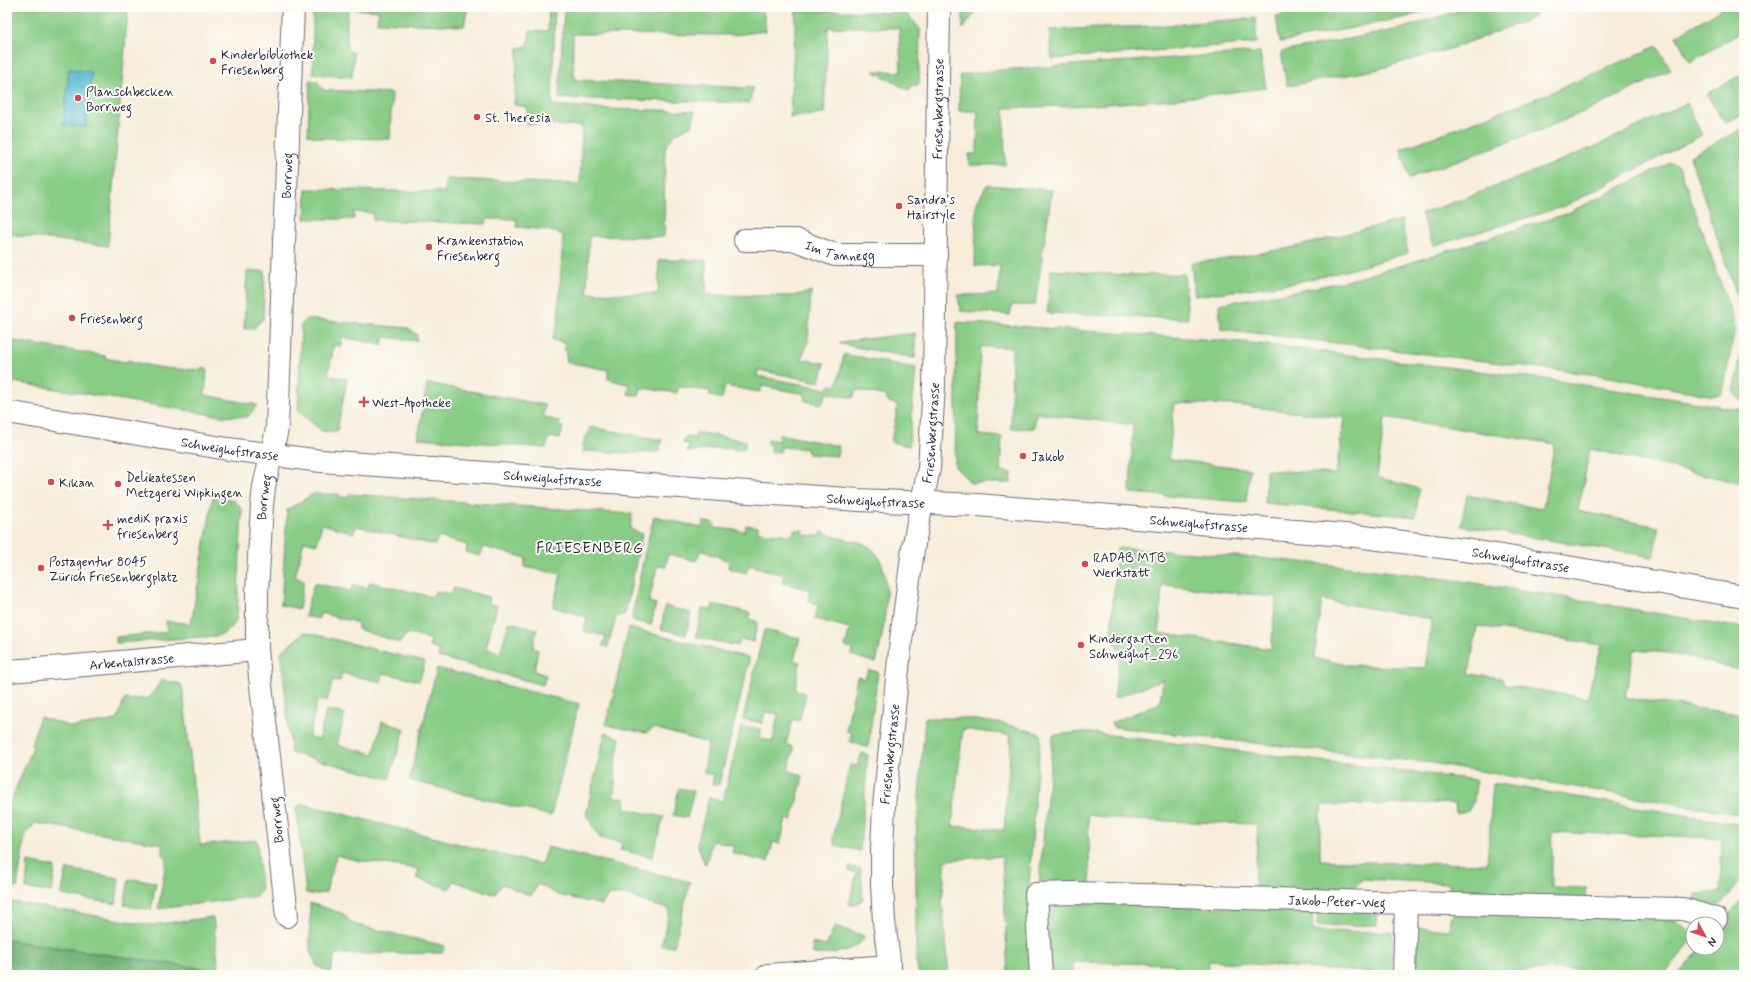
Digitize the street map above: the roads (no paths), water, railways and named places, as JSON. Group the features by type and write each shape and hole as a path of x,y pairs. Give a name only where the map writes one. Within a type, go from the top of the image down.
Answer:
{"street":[{"name":"Borrweg","path":"287,916 257,650 257,592 264,487 277,429 293,7"},
{"name":"Friesenbergstrasse","path":"890,971 884,922 882,884 884,806 901,640 913,549 929,468 934,385 939,7"},
{"name":"Im Tannegg","path":"745,240 796,240 835,255 936,255"},
{"name":"Schweighofstrasse","path":"7,412 272,455 321,461 851,499 978,505 1356,536 1472,551 1744,597"},
{"name":"Arbentalstrasse","path":"7,671 257,650"},
{"name":"Jakob-Peter-Weg","path":"1041,975 1036,894 1075,893 1406,903 1683,909 1706,916"},
{"path":"1404,975 1406,903"},
{"path":"768,975 890,971"}],"water":[{"name":"Planschbecken Borrweg","path":"69,69 92,72 86,127 63,125"}],"place":[{"name":"Kinderbibliothek Friesenberg","path":"213,61"},
{"name":"Planschbecken Borrweg","path":"78,98"},
{"name":"St. Theresia","path":"477,117"},
{"name":"Sandra's Hairstyle","path":"899,206"},
{"name":"Krankenstation Friesenberg","path":"429,247"},
{"name":"Friesenberg","path":"72,318"},
{"name":"West-Apotheke","path":"364,402"},
{"name":"Jakob","path":"1023,456"},
{"name":"Kikan","path":"51,482"},
{"name":"Delikatessen Metzgerei Wipkingen","path":"118,484"},
{"name":"mediX praxis friesenberg","path":"108,525"},
{"name":"RADAB MTB Werkstatt","path":"1085,564"},
{"name":"Postagentur 8045 Zürich Friesenbergplatz","path":"41,568"},
{"name":"Kindergarten Schweighof_296","path":"1081,645"}],"district":[{"name":"FRIESENBERG","path":"590,548"}]}
